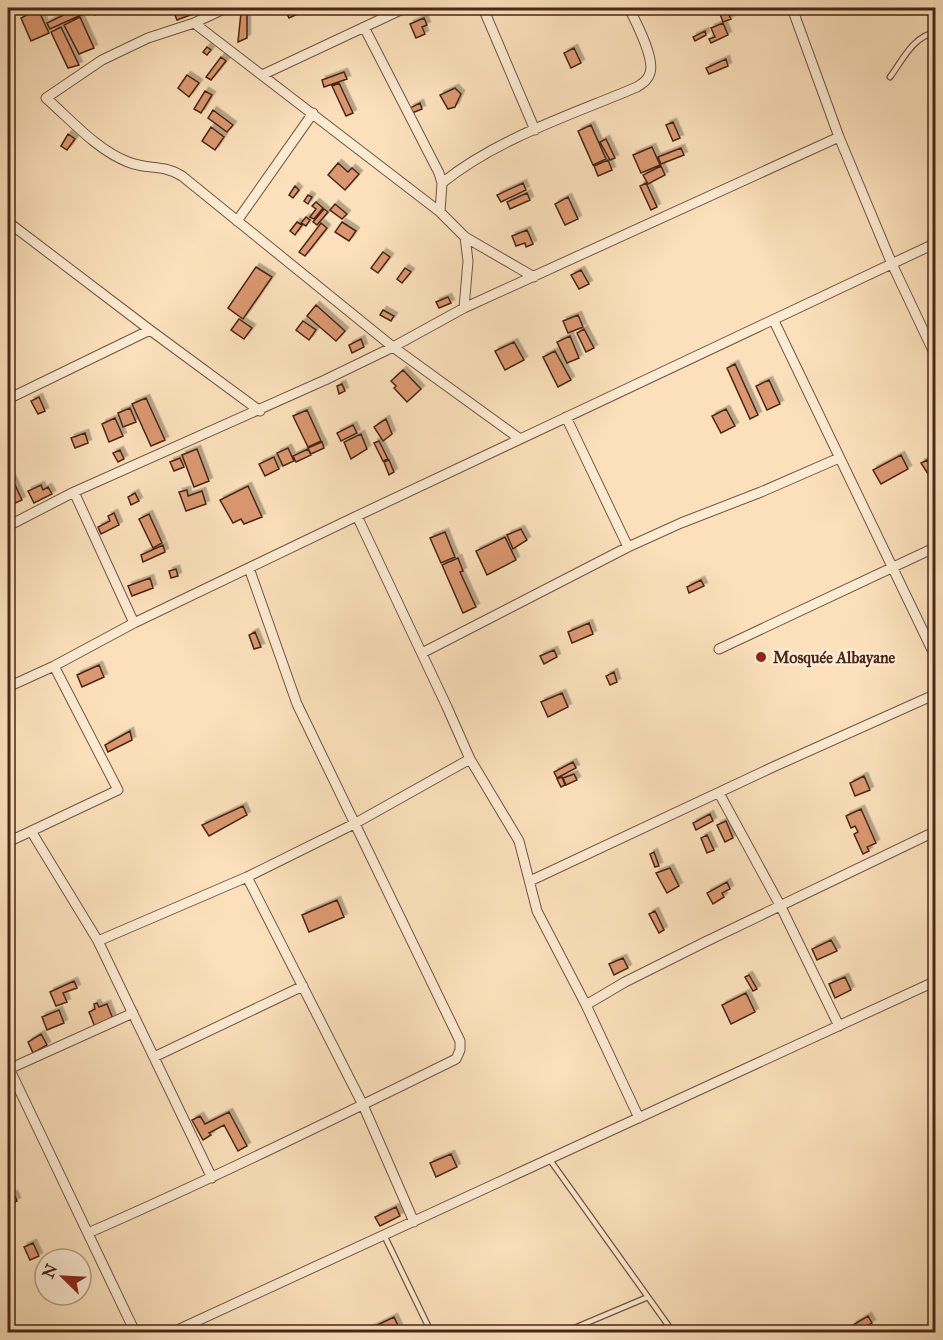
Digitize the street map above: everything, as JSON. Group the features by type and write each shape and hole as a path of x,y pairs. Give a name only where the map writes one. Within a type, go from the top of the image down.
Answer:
{"street":[{"path":"226,8 194,23 148,38 102,60 46,98 104,149 130,163 171,169 190,182 393,347 520,439"},
{"path":"262,75 405,8"},
{"path":"483,8 534,130"},
{"path":"442,183 474,160 534,130 637,87 645,81 651,67 649,55 629,8"},
{"path":"792,8 839,137 892,264 936,357"},
{"path":"194,23 440,212 465,237 534,277"},
{"path":"364,27 442,183 440,212"},
{"path":"237,221 313,113"},
{"path":"8,526 74,492 260,411 393,347 464,308 839,137"},
{"path":"8,222 260,411"},
{"path":"464,308 468,261 465,237"},
{"path":"8,687 54,666 134,623 357,516 936,243"},
{"path":"774,321 936,658"},
{"path":"8,399 150,330"},
{"path":"566,417 628,547"},
{"path":"422,653 628,547 839,458"},
{"path":"74,492 134,623"},
{"path":"357,516 470,759 519,841 537,911 586,1005 639,1118"},
{"path":"719,649 936,547"},
{"path":"88,1233 212,1178 363,1105 456,1059 460,1050 459,1041 297,704 249,568"},
{"path":"8,842 118,790 54,666"},
{"path":"530,881 773,767 936,694"},
{"path":"98,941 247,877 354,824 470,759"},
{"path":"719,793 781,907 839,1026"},
{"path":"31,831 98,941 212,1178"},
{"path":"586,1005 625,982 936,831"},
{"path":"247,877 363,1105 414,1222"},
{"path":"173,1332 936,981"},
{"path":"154,1057 303,986"},
{"path":"133,1013 8,1067 135,1332"}],"lane":[{"path":"890,77 914,42 926,34 936,32"},
{"path":"549,1160 673,1332"},
{"path":"384,1235 431,1332"},
{"path":"565,1332 648,1297"}],"building":[{"path":"41,8 55,8 43,12"},
{"path":"78,8 81,15 50,29 47,23"},
{"path":"79,8 99,8 101,12 95,15 93,10 82,15"},
{"path":"172,8 190,8 193,14 177,20"},
{"path":"253,8 265,8 266,9 255,14"},
{"path":"284,8 295,8 298,14 289,18"},
{"path":"38,9 49,33 31,41 21,18"},
{"path":"247,11 247,38 238,42 241,12"},
{"path":"727,11 731,19 723,22 720,14"},
{"path":"80,17 94,48 79,54 64,25"},
{"path":"424,18 427,25 422,27 425,34 416,38 410,24"},
{"path":"723,23 728,35 711,43 709,39 715,37 711,28"},
{"path":"61,27 79,65 68,68 51,32"},
{"path":"705,31 706,35 695,41 693,37"},
{"path":"207,47 211,50 207,55 203,52"},
{"path":"574,48 581,63 571,68 564,53"},
{"path":"221,57 226,61 211,80 206,77"},
{"path":"726,59 728,66 709,74 706,68"},
{"path":"344,72 347,79 324,87 322,80"},
{"path":"187,75 199,83 189,97 178,88"},
{"path":"339,83 353,113 346,116 332,86"},
{"path":"455,88 461,94 455,107 448,109 440,95"},
{"path":"205,91 212,95 201,113 194,109"},
{"path":"420,103 422,109 412,113 410,108"},
{"path":"213,110 233,125 227,132 208,118"},
{"path":"673,122 680,138 673,141 666,125"},
{"path":"591,125 606,159 593,165 578,131"},
{"path":"211,127 224,137 215,150 202,141"},
{"path":"68,134 75,139 67,150 61,146"},
{"path":"606,139 615,158 610,160 600,142"},
{"path":"652,147 660,165 641,173 633,155"},
{"path":"681,148 684,155 661,164 658,157"},
{"path":"608,160 612,170 598,176 594,166"},
{"path":"338,163 348,172 352,168 359,174 345,190 328,175"},
{"path":"661,166 665,175 648,184 643,175"},
{"path":"523,183 526,190 501,202 497,195"},
{"path":"646,183 657,207 651,210 640,186"},
{"path":"295,186 299,190 293,198 289,195"},
{"path":"527,193 530,200 510,209 507,202"},
{"path":"308,195 312,197 308,204 304,201"},
{"path":"568,197 578,219 565,225 555,204"},
{"path":"316,202 323,208 314,219 310,217 316,209 312,206"},
{"path":"335,204 347,214 342,219 330,210"},
{"path":"324,209 328,212 317,225 313,222"},
{"path":"306,217 310,220 306,226 301,223"},
{"path":"297,222 302,225 295,235 290,231"},
{"path":"342,222 356,231 349,241 335,232"},
{"path":"321,223 327,228 305,256 299,252"},
{"path":"527,230 533,244 526,247 525,243 516,246 512,236"},
{"path":"383,252 390,257 378,273 371,268"},
{"path":"256,267 272,277 243,319 228,308"},
{"path":"405,268 411,272 402,283 397,279"},
{"path":"581,270 589,284 579,289 571,275"},
{"path":"448,297 451,303 439,308 436,302"},
{"path":"316,305 345,331 336,341 307,316"},
{"path":"383,310 394,316 391,321 380,315"},
{"path":"578,315 583,327 568,333 563,321"},
{"path":"239,319 252,328 244,339 231,330"},
{"path":"303,321 316,330 309,340 296,330"},
{"path":"584,329 594,348 586,352 577,333"},
{"path":"570,336 579,358 567,363 557,342"},
{"path":"361,339 364,347 352,353 349,345"},
{"path":"514,342 524,360 505,370 495,351"},
{"path":"555,351 571,380 558,387 543,357"},
{"path":"735,364 758,415 750,419 727,368"},
{"path":"403,370 421,389 407,402 394,388 396,386 391,381"},
{"path":"769,380 780,404 767,410 756,386"},
{"path":"342,384 345,391 339,394 337,386"},
{"path":"39,397 45,411 38,414 31,401"},
{"path":"146,398 165,440 151,446 132,404"},
{"path":"130,408 136,422 123,427 118,413"},
{"path":"726,409 735,426 721,433 712,416"},
{"path":"307,410 321,441 308,447 293,416"},
{"path":"115,418 123,436 109,442 102,424"},
{"path":"386,419 392,434 383,441 374,427"},
{"path":"353,425 357,433 341,441 337,433"},
{"path":"85,433 88,443 75,448 71,438"},
{"path":"361,434 367,449 351,459 344,442"},
{"path":"379,441 388,459 383,461 374,443"},
{"path":"322,442 324,448 311,454 308,448"},
{"path":"288,448 294,461 283,466 277,453"},
{"path":"197,449 209,481 194,487 182,455"},
{"path":"308,449 311,455 296,462 293,456"},
{"path":"120,450 124,459 118,462 113,453"},
{"path":"901,455 908,469 881,484 873,470"},
{"path":"274,457 279,469 265,476 259,464"},
{"path":"180,458 184,467 174,471 170,462"},
{"path":"389,460 394,472 389,475 384,462"},
{"path":"927,460 936,474 936,478 932,480 921,463"},
{"path":"9,472 22,500 9,506 8,504"},
{"path":"41,485 43,490 48,487 52,494 34,503 28,491"},
{"path":"248,486 262,517 244,524 241,519 233,523 220,500"},
{"path":"187,490 188,496 202,491 206,504 186,511 179,492"},
{"path":"135,493 139,501 131,505 128,497"},
{"path":"114,513 119,525 101,534 98,527 110,521 108,516"},
{"path":"149,514 162,543 153,548 139,519"},
{"path":"521,529 527,540 513,549 507,535"},
{"path":"445,532 455,557 441,563 430,538"},
{"path":"505,537 516,560 487,575 476,551"},
{"path":"163,545 165,552 143,562 141,555"},
{"path":"458,558 463,571 460,572 476,607 463,613 442,565"},
{"path":"176,569 178,576 171,578 169,571"},
{"path":"150,578 153,588 132,596 128,586"},
{"path":"701,580 704,586 689,593 687,587"},
{"path":"589,623 593,634 572,643 568,632"},
{"path":"255,632 261,647 254,649 249,635"},
{"path":"554,650 557,657 544,664 540,656"},
{"path":"99,665 104,677 82,687 77,675"},
{"path":"614,672 617,682 610,685 606,676"},
{"path":"562,693 568,707 548,717 541,702"},
{"path":"130,731 132,740 108,752 105,745"},
{"path":"573,762 576,768 557,778 554,772"},
{"path":"574,774 577,780 566,785 563,778"},
{"path":"864,776 870,790 855,796 850,783"},
{"path":"562,777 565,785 561,787 557,779"},
{"path":"243,806 247,815 209,836 202,825"},
{"path":"861,809 876,843 867,847 869,851 863,854 854,834 858,832 855,826 851,828 846,816"},
{"path":"710,814 713,821 696,830 693,823"},
{"path":"726,821 733,838 725,842 717,825"},
{"path":"707,835 714,850 707,853 701,838"},
{"path":"654,852 659,866 655,867 650,854"},
{"path":"670,868 679,886 667,893 656,873"},
{"path":"727,882 730,889 722,893 724,897 713,904 707,893"},
{"path":"337,900 344,917 309,932 302,915"},
{"path":"655,911 664,930 659,933 649,914"},
{"path":"831,940 837,951 817,960 812,949"},
{"path":"623,958 628,968 614,975 609,964"},
{"path":"749,975 757,989 753,991 745,977"},
{"path":"845,977 851,990 835,998 829,984"},
{"path":"74,981 77,988 63,993 67,1002 56,1006 50,992"},
{"path":"746,993 755,1012 731,1024 722,1005"},
{"path":"97,1003 99,1007 107,1004 113,1019 95,1027 89,1012 95,1009 94,1004"},
{"path":"59,1010 64,1023 47,1030 42,1017"},
{"path":"41,1034 47,1045 33,1053 28,1042"},
{"path":"229,1112 247,1146 238,1151 224,1125 209,1133 211,1135 203,1140 192,1120 200,1116 205,1124"},
{"path":"451,1154 457,1167 436,1177 430,1163"},
{"path":"14,1194 17,1201 8,1206 8,1197"},
{"path":"396,1207 400,1216 380,1226 375,1217"},
{"path":"33,1243 35,1247 33,1247 33,1259 30,1260 24,1247"},
{"path":"868,1316 872,1323 858,1332 853,1325"},
{"path":"394,1317 401,1332 363,1332"}],"place":[{"name":"Mosquée Albayane","path":"761,657"}]}
